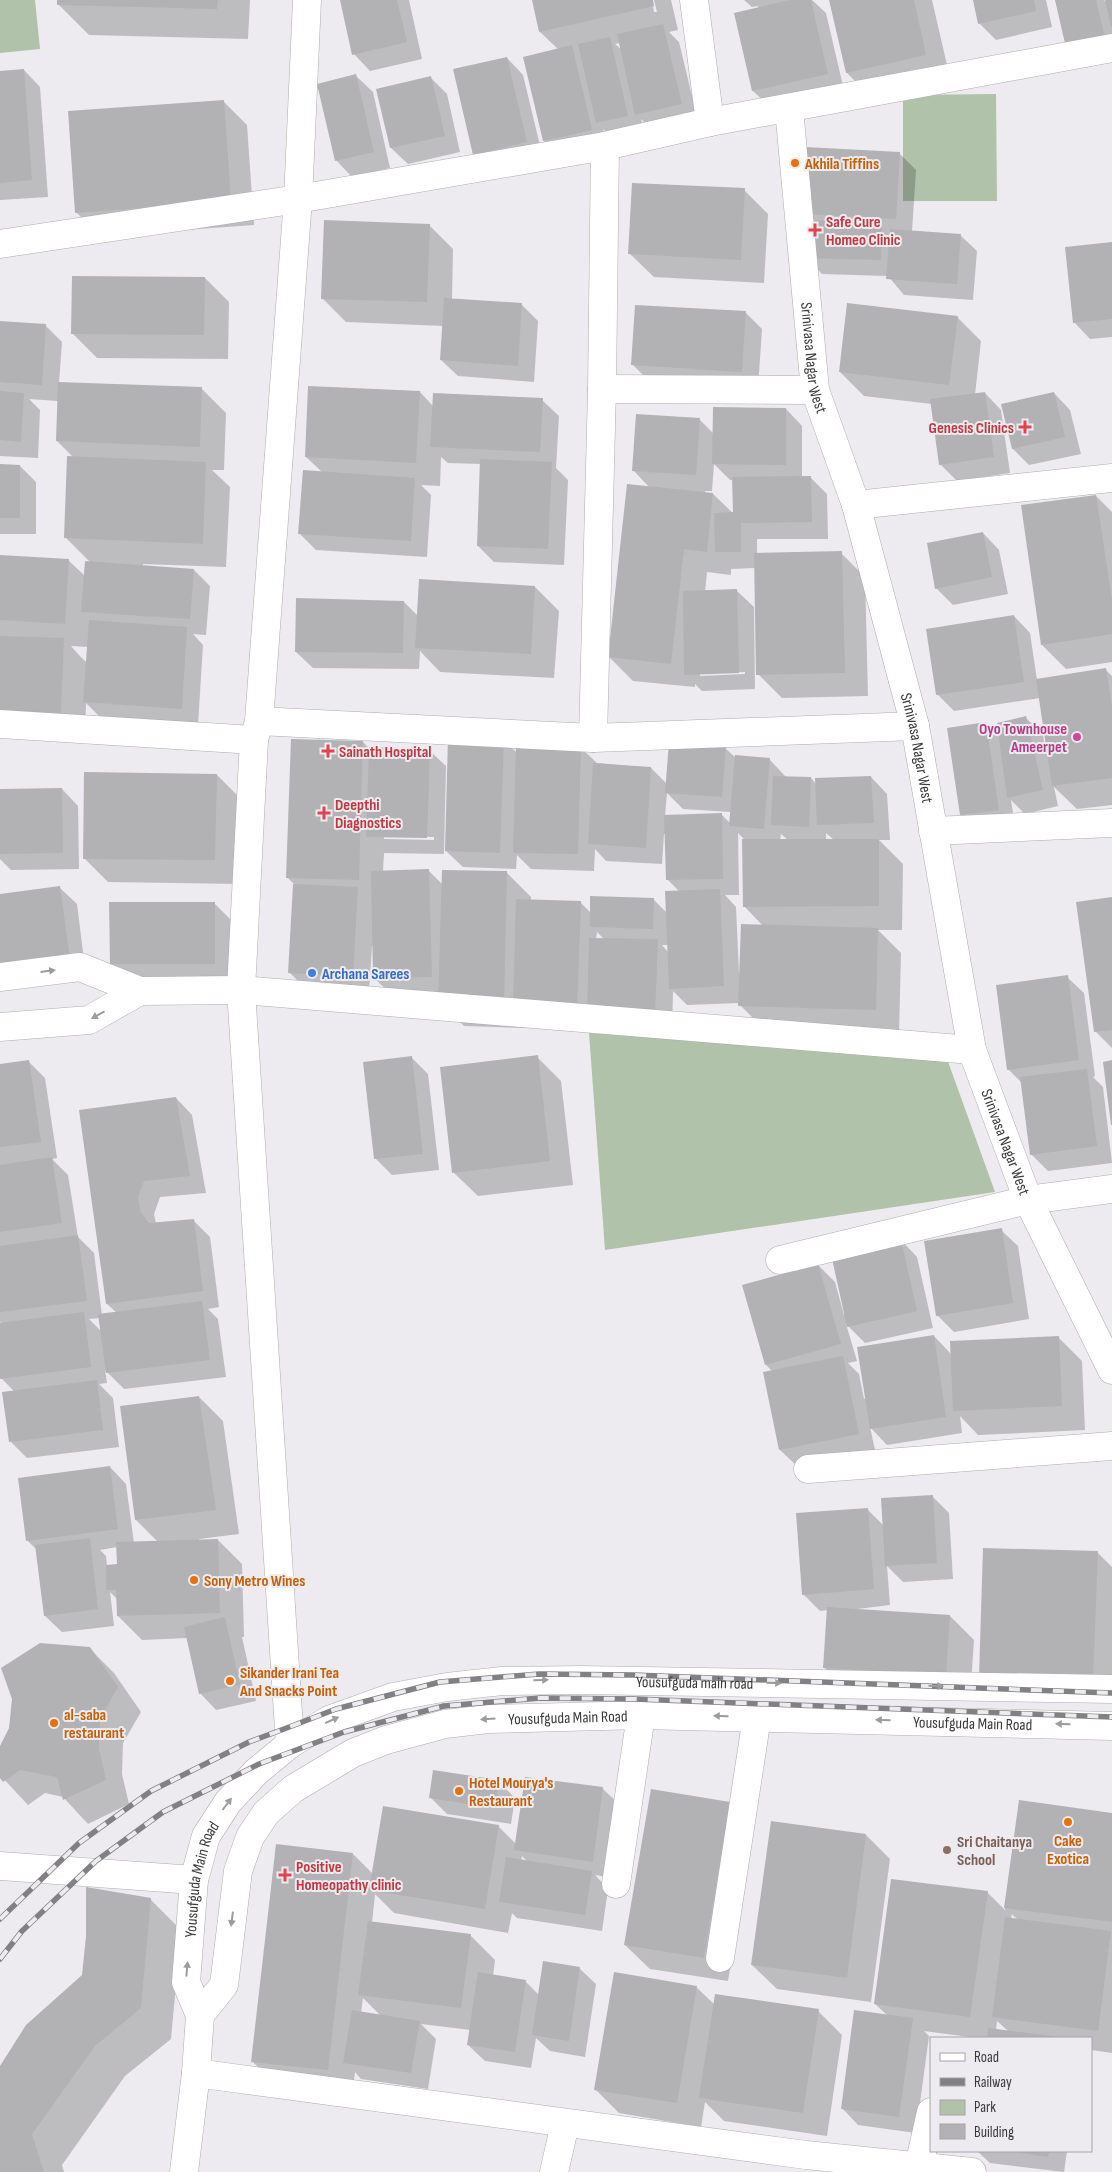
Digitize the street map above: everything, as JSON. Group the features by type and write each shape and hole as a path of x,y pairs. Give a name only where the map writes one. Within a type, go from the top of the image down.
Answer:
{"street":[{"path":"290,1744 241,990 257,730 298,199 307,0"},
{"path":"694,0 710,122"},
{"path":"0,244 298,199 605,146 710,122 1112,48"},
{"name":"Srinivasa Nagar West","path":"789,108 815,390 856,506 914,726 972,1050 1028,1200 1112,1370"},
{"path":"593,738 602,389 605,146"},
{"path":"602,389 815,390"},
{"path":"856,506 1112,478"},
{"path":"0,724 593,738 914,726"},
{"path":"933,831 1112,823"},
{"path":"0,977 80,967 140,991 241,990 972,1050"},
{"path":"0,1027 89,1020 140,991"},
{"path":"780,1260 1028,1200 1112,1189"},
{"path":"808,1469 1112,1446"},
{"name":"Yousufguda main road","path":"290,1744 329,1720 392,1697 447,1687 502,1681 580,1680 1112,1689"},
{"path":"616,1884 641,1714"},
{"name":"Yousufguda Main Road","path":"200,2015 224,1985 238,1871 250,1836 266,1813 293,1789 353,1753 386,1740 445,1724 488,1719 641,1714 1112,1726"},
{"path":"720,1958 757,1717"},
{"name":"Yousufguda Main Road","path":"184,2172 196,2073 200,2015 186,1982 194,1880 206,1836 228,1802 256,1772 290,1744"},
{"path":"0,1866 194,1880"},
{"path":"196,2073 565,2124 805,2164 919,2166 972,2172"},
{"path":"919,2166 930,2116"},
{"path":"554,2172 565,2124"}],"green space":[{"path":"0,0 35,0 40,49 0,53"},
{"path":"996,94 997,201 903,201 903,95"},
{"path":"589,1033 946,1056 995,1192 605,1250"}],"building":[{"path":"57,0 218,0 217,9 57,5"},
{"path":"340,0 397,0 407,42 352,55"},
{"path":"532,0 653,0 654,6 539,32"},
{"path":"790,0 811,0 828,74 752,91 734,13"},
{"path":"829,0 914,0 926,55 846,73"},
{"path":"973,0 1034,0 1036,11 978,24"},
{"path":"1055,0 1096,0 1106,43 1067,52"},
{"path":"1105,0 1112,0 1112,26 1111,26"},
{"path":"663,24 682,104 635,115 617,34"},
{"path":"610,37 628,116 596,123 578,44"},
{"path":"572,45 592,130 543,141 523,57"},
{"path":"507,57 527,142 473,155 453,69"},
{"path":"24,69 32,180 0,183 0,71"},
{"path":"356,74 374,152 335,161 317,84"},
{"path":"431,76 445,136 390,148 376,89"},
{"path":"224,100 231,201 75,213 68,111"},
{"path":"805,147 900,152 896,219 802,214"},
{"path":"632,183 745,188 741,260 628,254"},
{"path":"324,220 430,224 427,302 321,299"},
{"path":"806,220 882,223 881,260 805,258"},
{"path":"890,229 961,234 957,284 886,279"},
{"path":"1112,242 1112,319 1073,323 1065,247"},
{"path":"72,276 205,277 204,335 71,334"},
{"path":"444,298 522,303 518,366 440,360"},
{"path":"847,303 958,316 949,385 839,372"},
{"path":"635,305 746,311 742,372 631,365"},
{"path":"0,321 46,324 42,385 0,382"},
{"path":"58,382 202,387 200,447 56,441"},
{"path":"308,386 420,391 416,463 305,457"},
{"path":"0,391 24,393 21,442 0,440"},
{"path":"985,392 994,457 939,465 930,399"},
{"path":"1054,392 1065,437 1012,449 1001,404"},
{"path":"433,393 543,398 540,452 430,447"},
{"path":"713,407 786,408 786,465 712,464"},
{"path":"636,414 700,418 696,475 632,471"},
{"path":"67,456 206,462 203,544 64,538"},
{"path":"480,459 552,462 548,549 477,546"},
{"path":"0,464 20,465 20,518 0,518"},
{"path":"303,470 415,478 411,541 298,534"},
{"path":"811,476 812,522 741,523 741,552 715,552 714,513 733,512 732,477"},
{"path":"627,484 713,493 707,552 684,549 671,664 608,657"},
{"path":"1096,495 1112,600 1112,634 1041,645 1021,505"},
{"path":"983,532 992,577 935,589 927,543"},
{"path":"842,551 845,673 756,675 754,553"},
{"path":"0,555 69,559 65,624 0,620"},
{"path":"85,561 194,569 190,619 81,612"},
{"path":"419,579 535,586 531,654 415,648"},
{"path":"737,589 739,673 684,675 683,591"},
{"path":"296,598 404,601 403,653 295,652"},
{"path":"1014,615 1024,682 936,695 926,629"},
{"path":"89,620 187,627 182,709 83,702"},
{"path":"0,636 64,638 61,713 0,711"},
{"path":"1106,668 1112,707 1112,778 1052,786 1036,679"},
{"path":"1026,716 1043,790 1007,798 997,723"},
{"path":"986,722 999,810 960,815 947,728"},
{"path":"448,737 504,738 500,853 445,851"},
{"path":"291,739 363,741 359,880 286,878"},
{"path":"669,742 726,746 722,797 665,793"},
{"path":"516,744 581,746 578,854 513,853"},
{"path":"369,747 430,749 427,838 366,837"},
{"path":"735,755 770,758 764,829 729,826"},
{"path":"593,763 651,767 646,848 588,844"},
{"path":"84,772 217,774 215,860 83,859"},
{"path":"773,776 811,777 809,827 771,825"},
{"path":"871,776 874,823 817,825 815,778"},
{"path":"62,788 63,853 0,854 0,789"},
{"path":"722,813 723,879 666,880 664,815"},
{"path":"742,839 879,839 879,906 743,907"},
{"path":"429,869 432,977 373,978 371,871"},
{"path":"442,870 507,871 504,1004 438,1003"},
{"path":"293,884 358,887 353,976 288,973"},
{"path":"60,886 70,959 0,968 0,894"},
{"path":"720,889 724,986 669,989 665,891"},
{"path":"590,896 654,898 653,929 590,927"},
{"path":"1112,897 1112,1030 1094,1032 1076,902"},
{"path":"516,899 581,901 577,1011 513,1009"},
{"path":"109,902 215,902 215,964 110,964"},
{"path":"741,924 878,928 876,1010 738,1006"},
{"path":"589,938 658,939 655,1017 587,1015"},
{"path":"1068,975 1079,1060 1007,1070 996,985"},
{"path":"538,1055 550,1161 452,1173 440,1067"},
{"path":"412,1056 423,1154 374,1159 363,1062"},
{"path":"29,1060 41,1142 0,1147 0,1064"},
{"path":"1112,1060 1112,1125 1111,1125 1103,1062"},
{"path":"1087,1069 1097,1146 1030,1155 1020,1077"},
{"path":"176,1097 190,1176 144,1181 138,1197 140,1211 149,1223 194,1219 203,1291 106,1304 79,1110"},
{"path":"52,1157 62,1223 0,1232 0,1165"},
{"path":"1002,1228 1013,1303 936,1316 924,1241"},
{"path":"78,1235 87,1301 0,1312 0,1246"},
{"path":"901,1239 917,1311 847,1327 831,1254"},
{"path":"818,1264 841,1344 765,1365 742,1285"},
{"path":"202,1301 210,1360 106,1373 98,1314"},
{"path":"84,1312 91,1367 0,1379 0,1323"},
{"path":"934,1335 946,1417 870,1429 857,1347"},
{"path":"1059,1336 1062,1406 953,1411 950,1341"},
{"path":"843,1356 859,1434 779,1450 763,1372"},
{"path":"97,1380 103,1430 9,1442 2,1392"},
{"path":"199,1396 216,1510 135,1520 120,1406"},
{"path":"110,1466 118,1529 26,1541 18,1478"},
{"path":"933,1495 937,1563 885,1566 881,1498"},
{"path":"868,1508 874,1589 802,1595 796,1513"},
{"path":"90,1538 98,1609 44,1616 35,1545"},
{"path":"218,1539 220,1613 117,1616 116,1590 106,1590 106,1565 117,1564 116,1542"},
{"path":"983,1548 1098,1551 1093,1680 979,1676"},
{"path":"827,1607 950,1615 946,1675 823,1668"},
{"path":"225,1617 240,1685 199,1694 184,1627"},
{"name":"al-saba restaurant","path":"40,1643 90,1647 118,1687 100,1719 99,1749 106,1780 63,1800 57,1777 20,1770 3,1782 0,1778 0,1746 9,1728 12,1699 1,1668"},
{"path":"433,1770 499,1780 495,1808 429,1798"},
{"path":"525,1777 603,1787 593,1862 514,1850"},
{"path":"651,1789 730,1802 704,1958 624,1945"},
{"path":"1019,1800 1112,1813 1112,1922 1004,1908"},
{"path":"383,1806 499,1825 485,1909 369,1890"},
{"path":"771,1821 866,1834 847,1978 751,1965"},
{"path":"276,1844 353,1853 328,2070 251,2062"},
{"path":"506,1857 592,1871 585,1915 499,1902"},
{"path":"891,1879 988,1891 970,2017 874,2004"},
{"path":"86,1887 151,1898 141,2008 95,2046 32,2134 44,2172 0,2172 0,2066 26,2025 82,1975 86,1936"},
{"path":"1005,1917 1111,1931 1098,2031 992,2017"},
{"path":"368,1921 471,1934 461,2008 358,1995"},
{"path":"543,1961 580,1967 569,2041 532,2035"},
{"path":"478,1972 526,1980 515,2052 467,2045"},
{"path":"614,1972 697,1986 677,2103 594,2090"},
{"path":"715,1994 819,2009 803,2113 699,2098"},
{"path":"352,2010 420,2021 411,2073 343,2063"},
{"path":"854,2010 913,2018 899,2117 841,2109"},
{"path":"988,2028 1060,2037 987,2037"},
{"path":"1015,2152 1049,2152 1048,2157"}],"railway":[{"path":"0,1919 79,1843 151,1791 249,1742 336,1709 440,1682 539,1674 634,1675 1112,1693"},
{"path":"0,1959 22,1931 96,1861 163,1812 259,1764 344,1732 444,1706 540,1698 634,1699 1112,1717"}],"place":[{"name":"Akhila Tiffins","path":"795,163"},
{"name":"Safe Cure Homeo Clinic","path":"815,230"},
{"name":"Genesis Clinics","path":"1025,427"},
{"name":"Oyo Townhouse Ameerpet","path":"1077,737"},
{"name":"Sainath Hospital","path":"328,751"},
{"name":"Deepthi Diagnostics","path":"324,813"},
{"name":"Archana Sarees","path":"312,973"},
{"name":"Sony Metro Wines","path":"194,1580"},
{"name":"Sikander Irani Tea And Snacks Point","path":"230,1681"},
{"name":"al-saba restaurant","path":"54,1723"},
{"name":"Hotel Mourya's Restaurant","path":"459,1791"},
{"name":"Cake Exotica","path":"1068,1822"},
{"name":"Sri Chaitanya School","path":"947,1850"},
{"name":"Positive Homeopathy clinic","path":"285,1875"}]}
